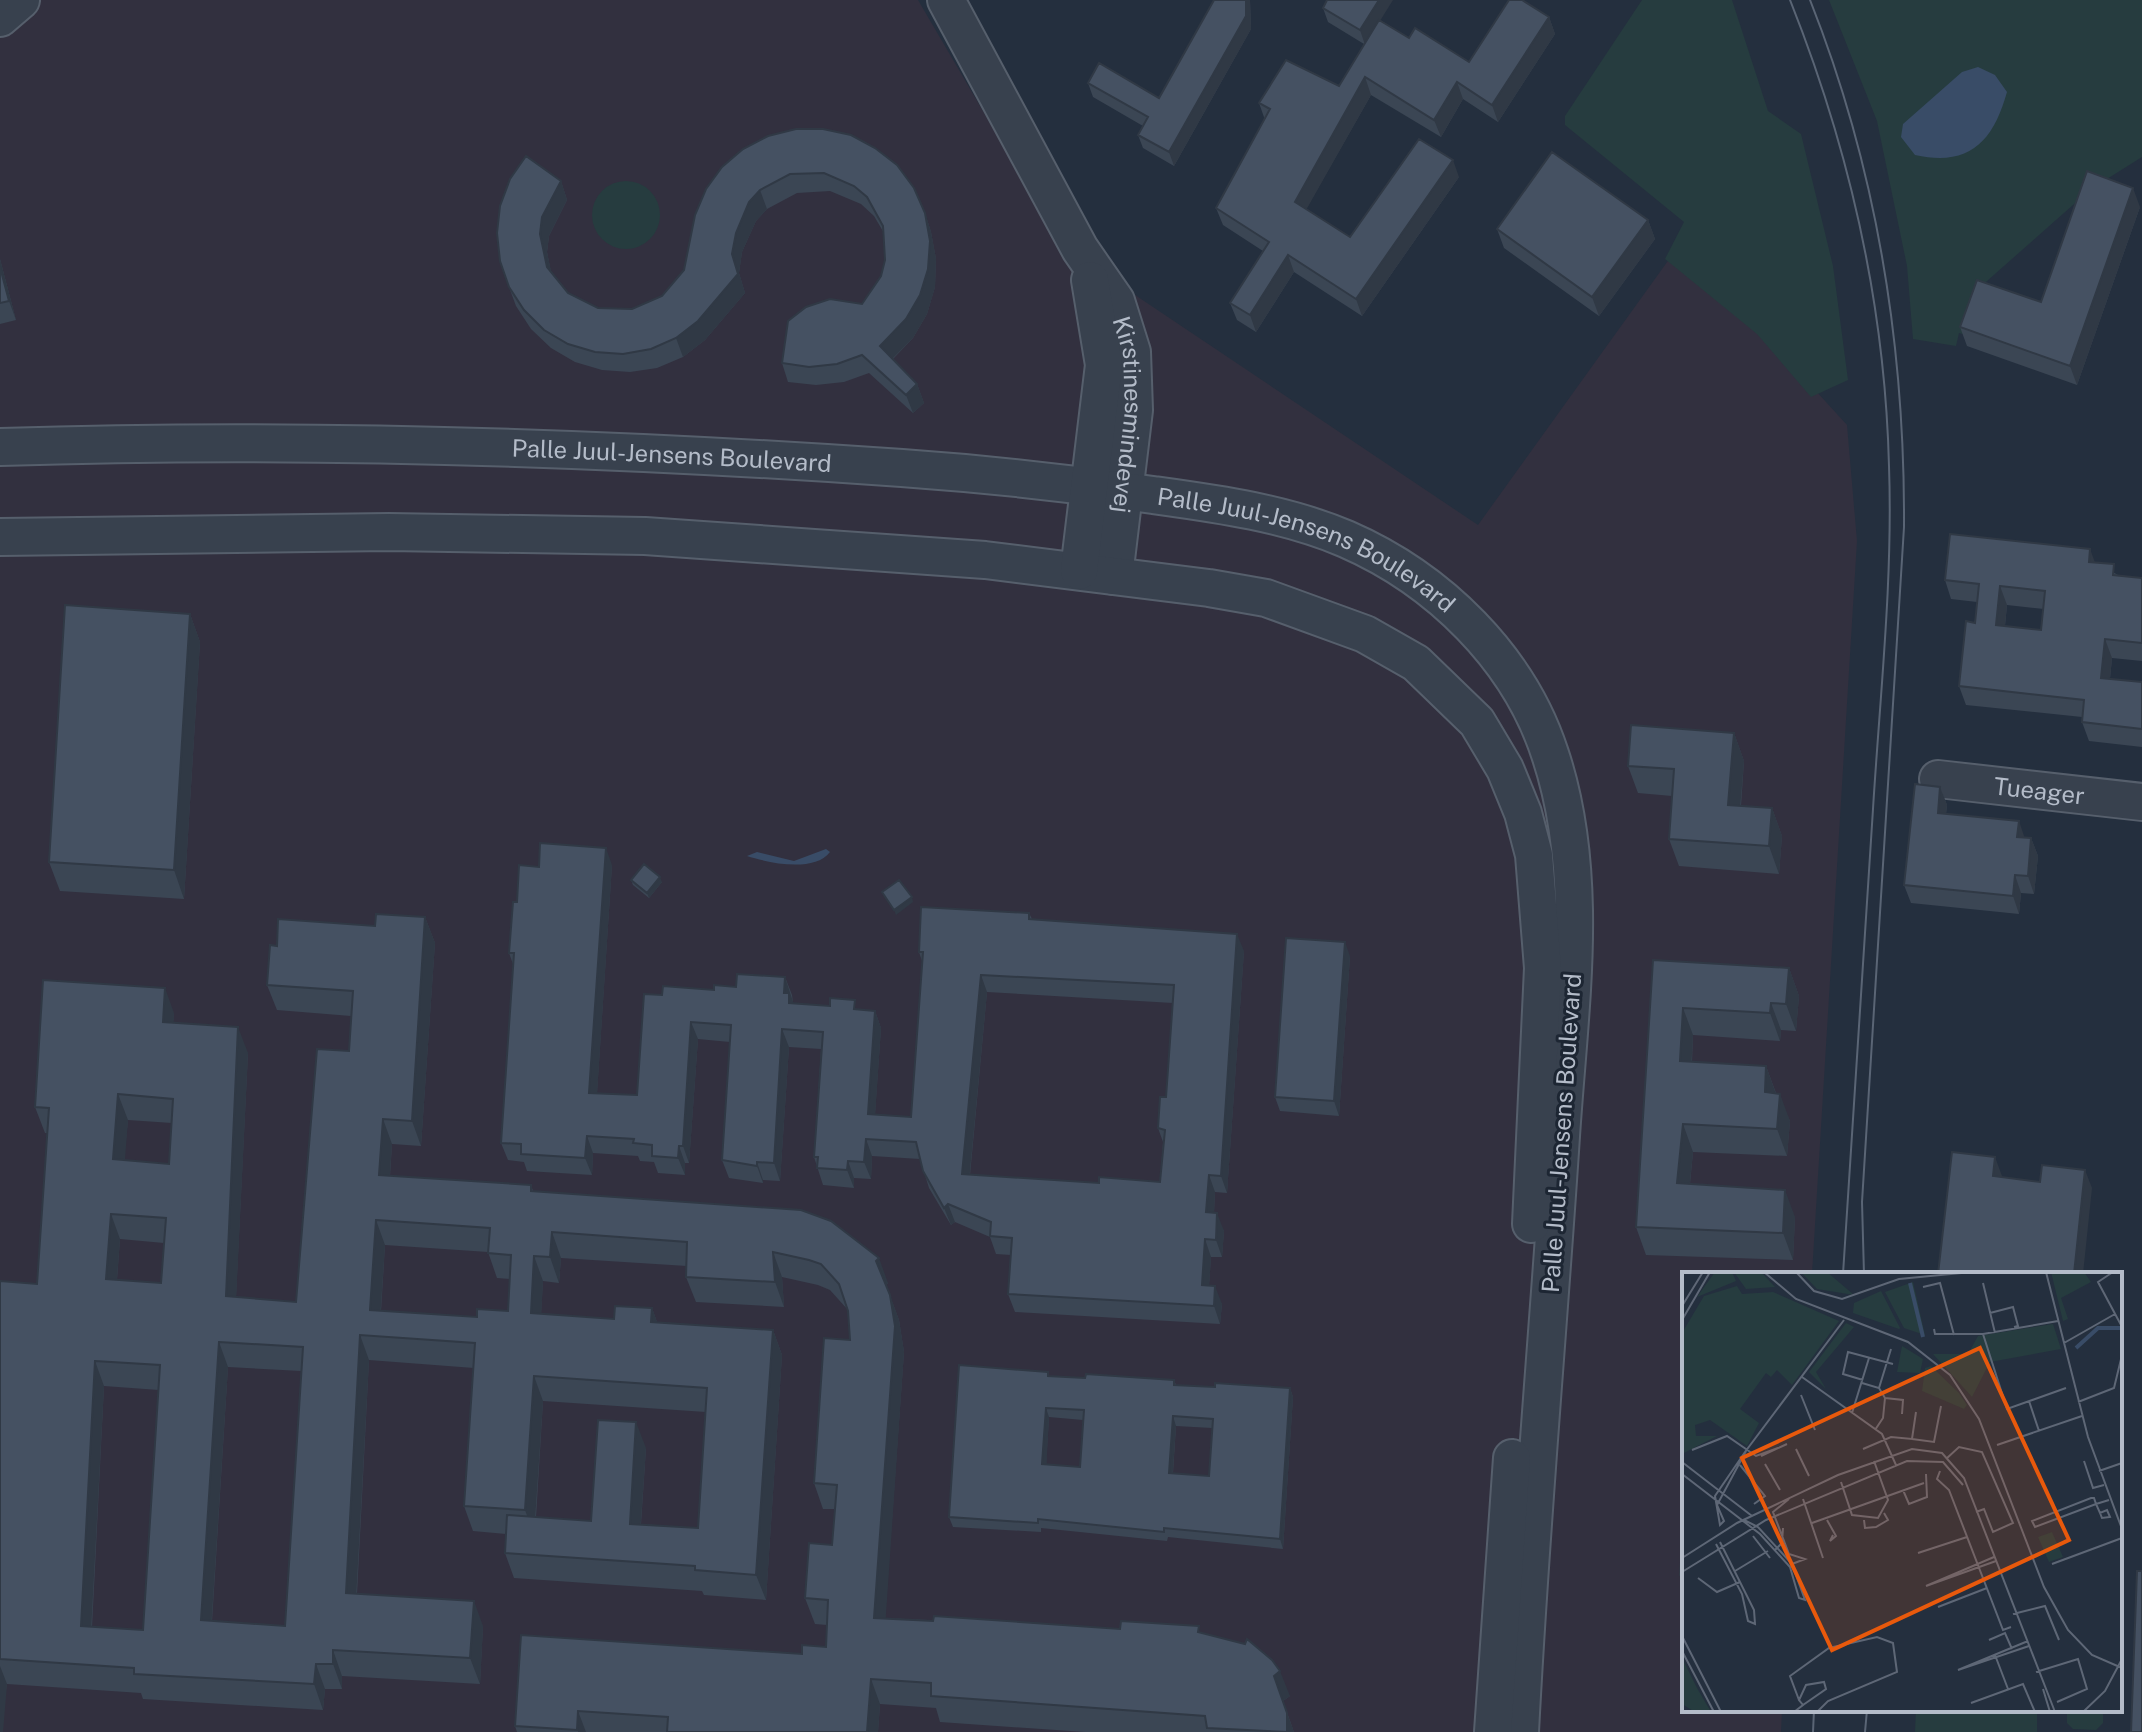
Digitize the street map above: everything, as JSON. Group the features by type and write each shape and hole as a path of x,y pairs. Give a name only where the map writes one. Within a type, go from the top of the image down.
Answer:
{"street":[{"path":"0,18 21,0"},
{"name":"Kirstinesmindevej","path":"946,0 1088,262 1116,301 1132,352 1134,410 1125,491 1096,574"},
{"name":"Kirstinesmindevej","path":"1088,262 1104,365 1089,487 1096,574"},
{"name":"Palle Juul-Jensens Boulevard","path":"0,447 260,442 652,451 966,473 1226,505 1290,519 1348,539 1402,569 1454,609 1497,653 1526,697 1549,750 1563,800 1574,911 1520,1732"},
{"name":"Palle Juul-Jensens Boulevard","path":"0,537 389,532 645,536 985,560 1266,598 1365,634 1416,663 1477,722 1505,769 1523,813 1534,855 1543,968 1532,1200 1493,1732"},
{"name":"Tueager","path":"1938,779 2142,802"}],"shaded area":[{"path":"0,0 918,0 1062,246 1478,525 1670,258 1763,333 1847,425 1857,541 1812,1272 1682,1272 1682,1712 1782,1712 1781,1732 0,1732"}],"green space":[{"path":"1642,0 1732,0 1768,111 1801,134 1833,266 1848,380 1811,397 1757,334 1665,259 1684,222 1565,125 1565,116"},
{"path":"1829,0 2142,0 2142,157 2091,189 1978,289 1966,335 1959,333 1956,346 1913,339 1907,266 1877,121"},
{"path":"626,181 650,191 660,215 650,239 626,249 602,239 592,215 602,191"},
{"path":"1916,1712 2037,1712 2037,1732 1915,1732"},
{"path":"2067,1712 2103,1712 2103,1723 2096,1730 2073,1729 2067,1723"}],"water":[{"path":"1978,67 1995,75 2007,92 1986,137 1964,154 1934,158 1915,155 1901,137 1903,124 1962,72"},
{"path":"826,849 830,852 823,858 803,864 779,863 747,856 757,852 794,861"}],"building":[{"path":"1214,0 1246,0 1246,16 1169,152 1138,135 1148,117 1088,83 1099,63 1159,98"},
{"path":"1327,0 1379,0 1360,30 1323,8"},
{"path":"1509,0 1522,0 1549,17 1492,105 1457,82 1434,120 1365,77 1295,202 1350,237 1419,139 1453,160 1356,299 1288,255 1250,315 1230,303 1269,242 1216,208 1270,109 1259,103 1286,60 1339,86 1379,20 1409,38 1415,28 1469,62"},
{"path":"796,129 823,129 851,135 875,148 897,165 914,188 925,213 930,241 928,269 920,295 906,319 880,346 917,384 906,395 862,355 837,364 809,367 782,363 788,321 806,307 830,299 862,304 881,276 885,260 883,226 867,197 854,186 824,173 790,174 760,190 749,202 736,233 732,254 738,274 698,321 676,338 651,349 623,354 595,352 568,344 544,330 524,310 509,287 500,261 497,233 500,206 510,179 526,156 561,181 542,217 540,234 547,267 568,293 598,308 632,309 662,296 684,270 695,215 706,189 722,167 743,149 768,136"},
{"path":"1552,152 1648,220 1592,297 1497,229"},
{"path":"2087,171 2133,188 2070,366 1960,327 1977,280 2041,302"},
{"path":"0,267 9,301 0,303"},
{"path":"1950,534 2090,549 2089,562 2114,564 2113,575 2142,578 2142,643 2105,639 2101,678 2142,682 2142,729 2082,722 2084,700 1959,686 1966,621 1975,623 1979,584 1945,580","holes":["2000,586 2045,591 2041,630 1996,625"]},
{"path":"65,605 190,614 174,870 49,862"},
{"path":"1631,725 1734,733 1728,805 1772,808 1769,846 1669,839 1674,769 1628,766"},
{"path":"1915,784 1940,787 1938,813 2019,821 2017,837 2031,838 2028,876 2015,875 2013,896 1904,885"},
{"path":"540,843 606,848 589,1093 637,1095 644,994 662,995 663,986 714,990 714,985 736,987 737,974 785,977 784,993 789,993 789,1003 830,1006 830,998 855,1000 854,1009 875,1011 868,1114 911,1117 923,952 919,952 921,907 1029,913 1029,919 1237,934 1221,1176 1209,1175 1206,1212 1217,1213 1216,1240 1205,1239 1202,1285 1215,1286 1214,1306 1008,1294 1012,1238 990,1236 991,1222 948,1204 944,1208 923,1171 916,1142 866,1139 864,1162 848,1161 847,1170 817,1168 818,1157 814,1157 823,1032 782,1029 774,1163 757,1162 757,1166 722,1160 731,1025 691,1022 683,1146 679,1146 678,1158 652,1156 652,1145 633,1143 634,1139 587,1136 585,1158 521,1154 521,1144 501,1143 514,953 509,953 513,902 517,902 519,865 539,867","holes":["981,975 1174,985 1166,1097 1160,1097 1158,1128 1165,1130 1160,1182 1099,1177 1099,1183 962,1174"]},
{"path":"644,864 660,877 647,893 631,880"},
{"path":"899,880 912,897 894,910 882,892"},
{"path":"376,914 425,917 412,1121 383,1119 379,1175 531,1185 531,1191 801,1210 831,1221 879,1258 876,1261 890,1295 895,1326 874,1618 933,1621 934,1616 1120,1629 1121,1621 1199,1626 1198,1632 1245,1644 1247,1639 1280,1671 1274,1676 1287,1713 1287,1732 1207,1728 1205,1716 931,1696 931,1683 871,1679 867,1732 667,1732 668,1717 578,1711 577,1730 515,1726 521,1635 802,1654 802,1645 826,1647 828,1600 805,1598 809,1543 832,1545 837,1485 814,1483 824,1338 850,1340 848,1311 839,1284 821,1264 773,1252 775,1282 686,1277 687,1242 552,1232 550,1257 534,1256 531,1313 614,1319 615,1306 652,1308 651,1322 773,1330 756,1575 695,1570 695,1566 505,1553 507,1515 591,1521 598,1420 636,1422 630,1524 698,1528 707,1388 534,1376 525,1510 464,1506 475,1343 360,1335 346,1593 474,1601 470,1658 333,1650 333,1664 316,1664 314,1684 134,1674 134,1668 0,1659 0,1281 37,1284 49,1108 35,1107 43,980 165,988 163,1022 238,1027 226,1296 296,1302 317,1049 349,1051 353,991 267,985 270,945 277,946 278,919 375,926","holes":["118,1094 173,1099 169,1164 113,1159","111,1214 166,1218 161,1283 106,1279","376,1220 490,1228 488,1253 511,1255 508,1311 477,1309 477,1317 370,1310","219,1342 303,1347 285,1626 201,1620","95,1361 160,1365 143,1630 81,1626"]},
{"path":"1286,938 1345,942 1334,1101 1275,1097"},
{"path":"1653,960 1789,968 1786,1004 1771,1003 1770,1013 1683,1008 1680,1061 1766,1066 1765,1092 1780,1094 1777,1129 1683,1124 1677,1183 1785,1190 1783,1233 1636,1227"},
{"path":"1952,1152 1995,1157 1993,1176 2040,1182 2042,1165 2085,1170 2074,1272 1938,1272"},
{"path":"959,1365 1048,1372 1048,1376 1085,1378 1086,1374 1174,1380 1174,1385 1215,1387 1215,1383 1290,1388 1280,1539 1164,1528 1164,1532 1038,1519 1038,1523 949,1517","holes":["1046,1408 1084,1410 1080,1467 1042,1464","1173,1416 1213,1419 1209,1476 1169,1473"]},
{"path":"2137,1571 2142,1571 2142,1732 2131,1732"}],"tram line":[{"path":"1790,0 1830,113 1860,228 1880,346 1889,466 1885,638 1843,1272"},
{"path":"1810,0 1853,128 1869,193 1892,325 1903,459 1904,527 1862,1202 1864,1272"},
{"path":"1813,1732 1814,1712"},
{"path":"1865,1732 1867,1712"}]}
